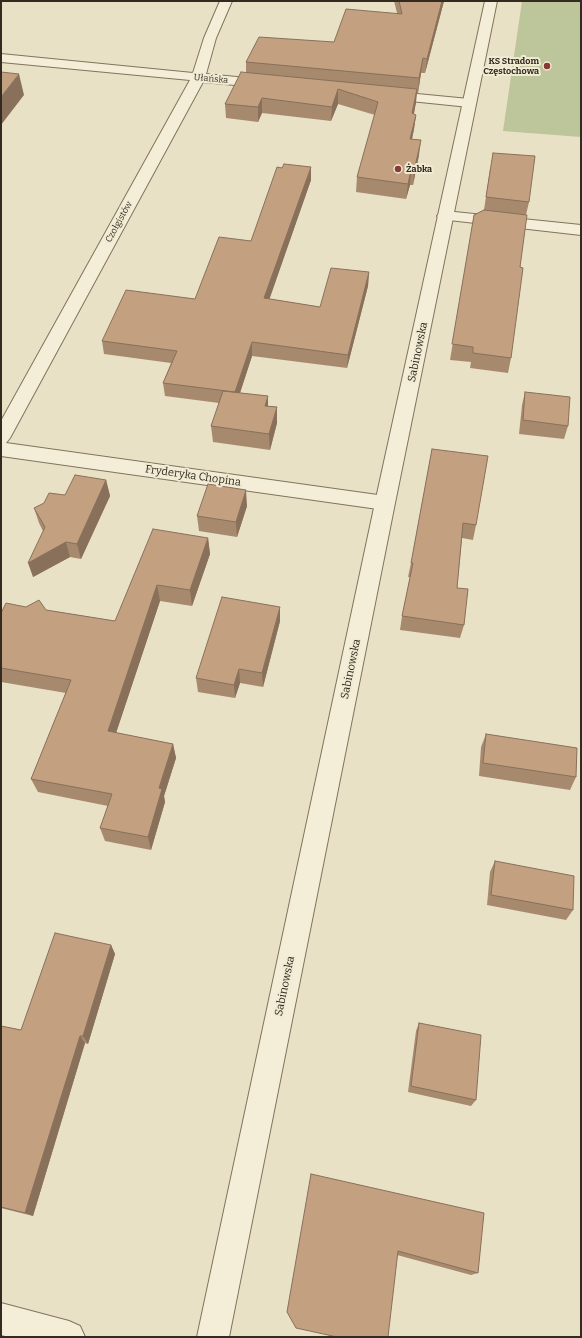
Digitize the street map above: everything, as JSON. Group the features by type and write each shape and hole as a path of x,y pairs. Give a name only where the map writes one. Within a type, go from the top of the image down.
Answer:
{"street":[{"name":"Czołgistów","path":"1,438 198,78 210,38 226,1"},
{"name":"Sabinowska","path":"213,1337 490,1"},
{"name":"Ułańska","path":"1,58 283,86"},
{"path":"376,94 469,103"},
{"path":"445,216 581,230"},
{"name":"Fryderyka Chopina","path":"1,449 385,503"},
{"path":"1,1319 69,1337"}],"green space":[{"name":"KS Stradom Częstochowa","path":"522,1 581,1 581,137 503,131"}],"building":[{"path":"399,1 442,1 427,59 423,58 419,78 246,62 259,37 334,42 346,9 402,14"},
{"path":"1,72 19,74 1,97"},
{"path":"241,72 417,89 412,113 416,115 410,139 421,140 414,171 411,170 408,184 357,177 378,102 338,89 332,107 262,98 258,107 225,104"},
{"path":"493,153 535,156 529,202 486,197"},
{"path":"284,164 311,167 264,298 320,307 331,268 369,272 348,355 252,342 235,392 163,383 177,351 102,341 126,290 195,299 219,237 251,241 277,167 282,168"},
{"path":"484,210 527,215 520,267 523,268 511,358 473,353 473,347 452,344 474,215"},
{"path":"223,391 268,396 265,406 277,407 269,434 211,426"},
{"path":"525,392 570,397 568,426 523,420"},
{"path":"432,449 488,456 476,525 463,523 457,588 468,589 464,625 402,616 413,563 411,563"},
{"path":"75,475 106,480 77,544 66,542 28,563 45,527 34,508 44,503 49,493 65,495"},
{"path":"208,484 246,490 236,522 197,516"},
{"path":"153,529 208,538 190,590 157,585 108,731 173,744 159,788 162,789 148,837 100,828 112,794 31,779 71,680 1,668 1,613 6,603 26,607 39,600 46,610 115,621"},
{"path":"222,597 280,607 262,673 239,669 234,685 196,678"},
{"path":"486,734 577,748 576,777 483,763"},
{"path":"495,861 574,876 573,910 491,895"},
{"path":"55,933 111,945 83,1036 80,1036 25,1213 1,1207 1,1026 21,1030"},
{"path":"419,1023 481,1035 476,1100 411,1086"},
{"path":"311,1174 484,1213 478,1273 398,1251 388,1337 337,1337 296,1328 287,1312"}],"place":[{"name":"KS Stradom Częstochowa","path":"547,66"},
{"name":"Żabka","path":"398,169"}]}
